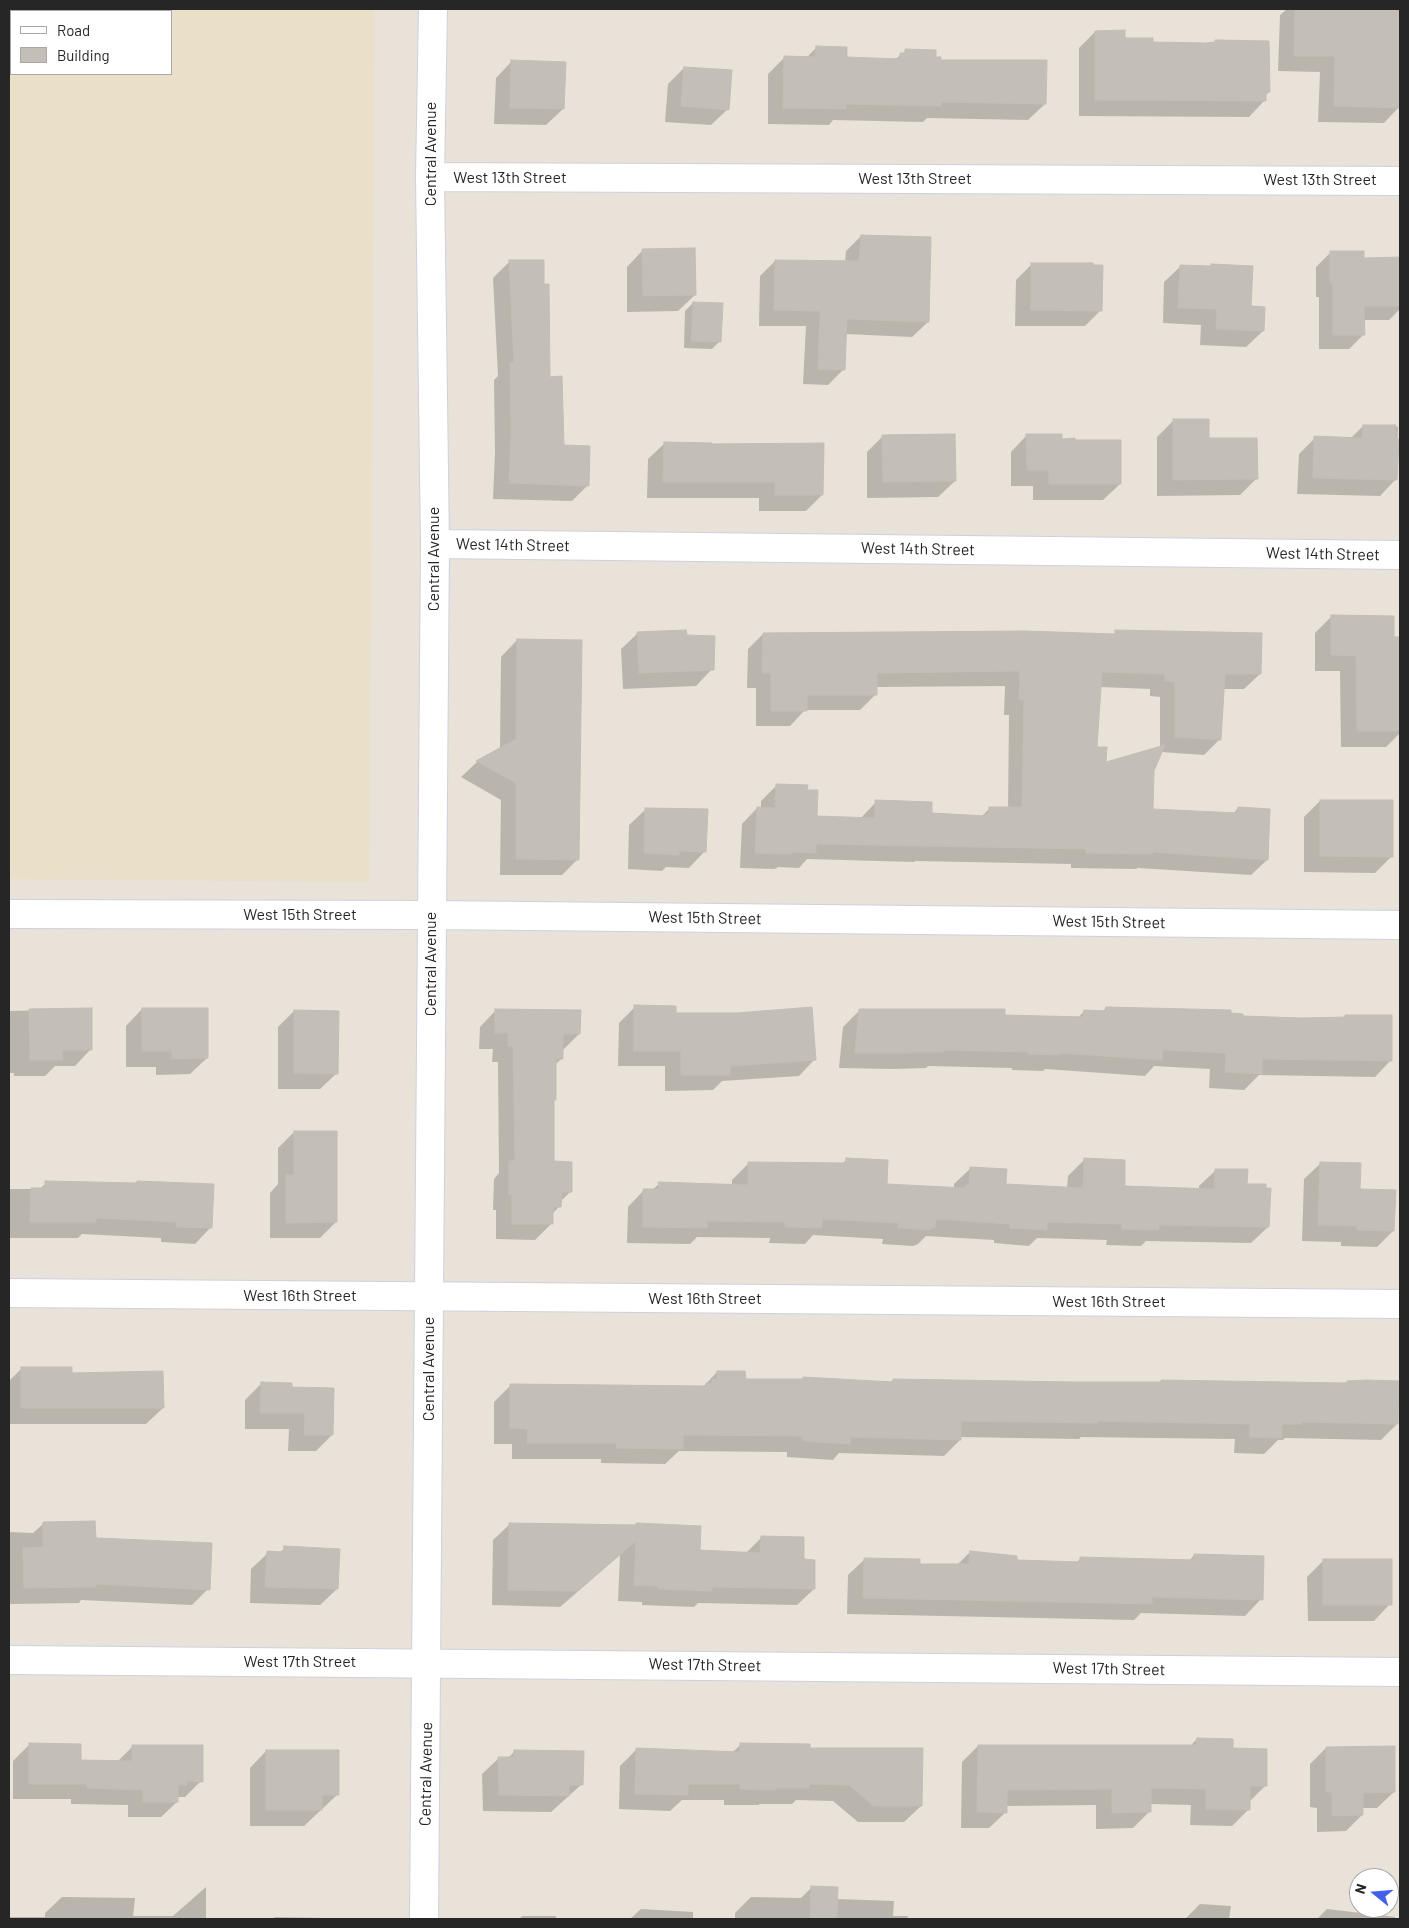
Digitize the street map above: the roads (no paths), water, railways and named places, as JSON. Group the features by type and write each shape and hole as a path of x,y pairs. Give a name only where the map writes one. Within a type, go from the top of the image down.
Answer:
{"street":[{"name":"Central Avenue","path":"424,1919 435,544 430,177 433,9"},
{"name":"West 13th Street","path":"430,177 1400,180"},
{"name":"West 14th Street","path":"435,544 1400,555"},
{"name":"West 15th Street","path":"9,914 432,915 1400,925"},
{"name":"West 16th Street","path":"9,1293 1400,1304"},
{"name":"West 17th Street","path":"9,1660 427,1662 1400,1672"}]}
